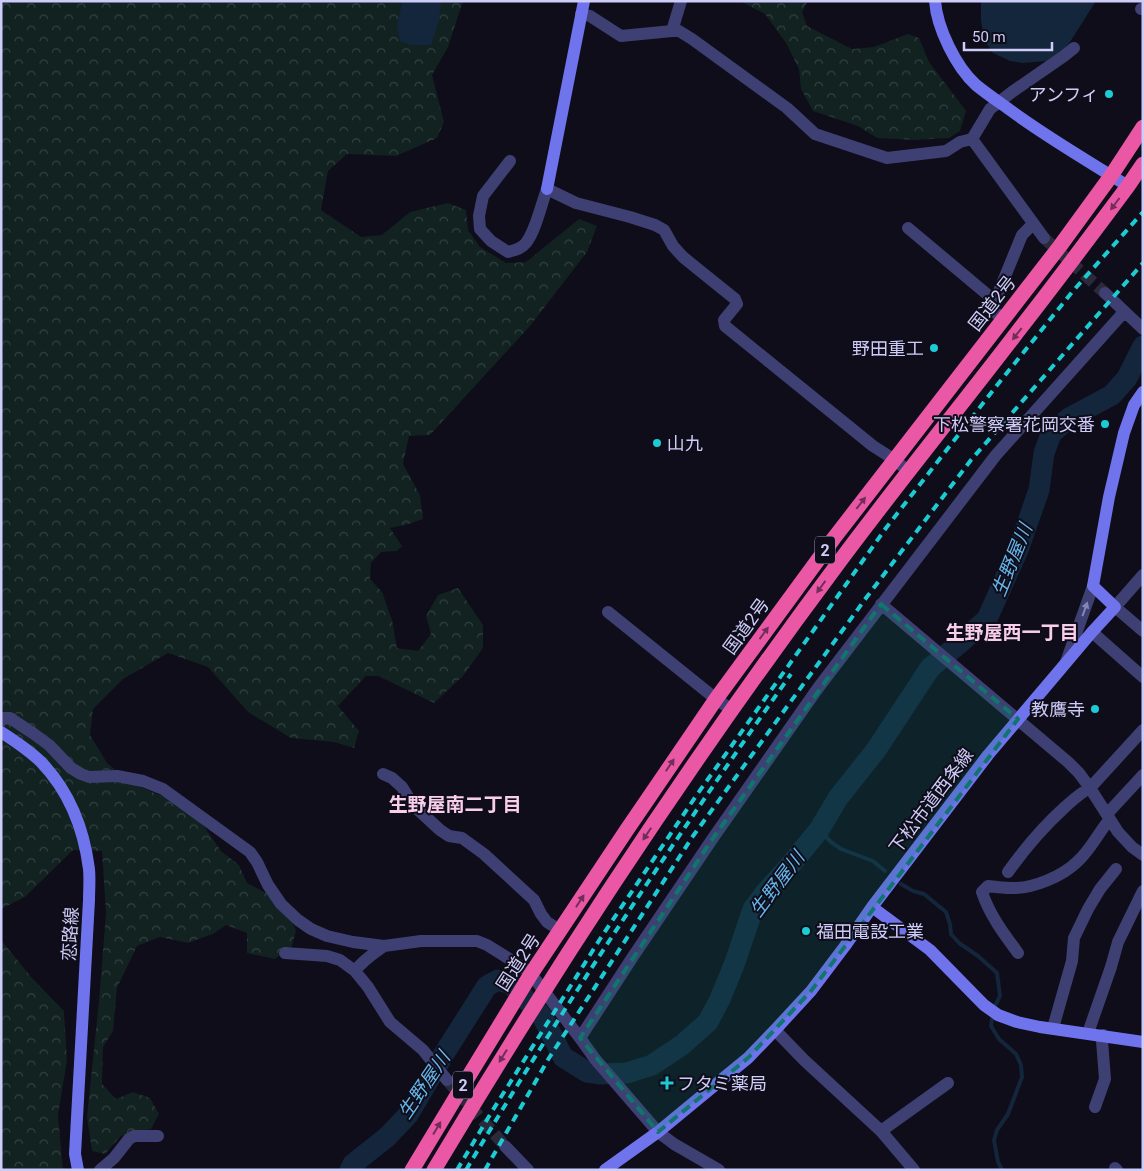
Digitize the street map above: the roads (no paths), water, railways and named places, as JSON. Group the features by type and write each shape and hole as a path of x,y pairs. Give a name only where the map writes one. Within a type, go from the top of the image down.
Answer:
{"highway":[{"name":"国道2号","path":"412,1170 528,980 716,699 834,538 1060,246 1111,176 1143,127"},
{"name":"2","path":"434,1170 529,1014 640,843 732,710 837,564 1022,326 1143,164"}],"street":[{"path":"510,161 483,196 479,216 480,229 491,241 508,252 517,250 525,244 534,226 547,189 584,1"},
{"path":"672,31 681,1"},
{"path":"935,1 944,37 957,62 975,84 1032,126 1128,186"},
{"path":"582,14 590,16 621,36 679,31 787,108 814,134 887,158 946,151 960,142 972,139"},
{"path":"972,139 990,109 1074,48"},
{"path":"972,139 1044,238"},
{"path":"547,189 576,203 630,217 664,230 673,246 683,257 735,298 737,304 724,320 725,326 873,446 895,460 909,472"},
{"path":"1003,319 992,310 1022,235 1033,224"},
{"path":"908,228 995,301"},
{"path":"1105,293 1142,328"},
{"path":"580,1038 713,838 818,688 996,455 1124,312"},
{"path":"1066,664 1093,586 1109,497 1124,433 1134,405 1143,392"},
{"path":"1115,607 1143,575"},
{"path":"1093,586 1143,631"},
{"path":"881,604 1068,762 1090,788 1118,832 1132,847 1143,855"},
{"name":"下松市道西条線","path":"605,1170 658,1132 748,1058 775,1030 810,991 845,946 872,907 988,755 1115,607"},
{"path":"608,612 732,710"},
{"path":"1092,632 1143,677"},
{"path":"1,721 3,718 10,718 48,745 70,768 81,774 89,777 117,776 143,781 163,789 250,852 281,904 311,929 327,936 384,946 421,941 477,941 487,945 528,980 542,995 658,1132 674,1144 719,1170"},
{"path":"1008,872 1030,842 1048,822 1082,792 1090,788 1143,730"},
{"name":"恋路線","path":"1,732 21,745 41,762 69,801 83,838 89,870 75,1154 78,1170"},
{"path":"383,774 392,778 402,787 413,805 440,830 449,836 462,838 484,854 534,900 541,914 560,931"},
{"path":"1018,953 985,902 982,892 988,886 1013,889 1034,886 1070,869 1079,860 1106,824 1109,817 1143,775"},
{"path":"1053,1028 1072,961 1074,938 1100,889 1116,869"},
{"path":"1088,1033 1112,967 1118,942 1143,891"},
{"path":"872,907 930,950 984,1006 998,1015 1016,1022 1143,1042"},
{"path":"355,971 370,955 384,946"},
{"path":"286,953 327,956 340,960 355,971 368,986 390,1022 423,1050 440,1071"},
{"path":"775,1030 804,1060 881,1131 914,1170"},
{"path":"1095,1107 1104,1079 1103,1036"},
{"path":"881,1131 948,1083"},
{"path":"100,1170 134,1136 158,1136"},
{"path":"505,1146 528,1170"}],"water":[{"path":"402,1 441,2 439,21 431,45 410,45 400,41 397,27"},
{"path":"981,1 1096,1 1070,42 1060,54 1046,61 1023,63 1010,61 993,53 984,39 981,21"}],"waterway":[{"name":"生野屋川","path":"350,1170 353,1164 387,1137 408,1115 487,986 498,980 511,984 542,1016 563,1057 587,1072 601,1074 627,1073 652,1065 682,1045 708,1022 734,965 753,909 819,830 838,798 876,750 930,668 987,619 1018,550 1039,490 1044,453 1051,434 1069,418 1112,395 1127,378 1143,346"},
{"path":"819,830 841,849 873,861 885,871"},
{"path":"901,884 913,891 924,894 946,912 951,934 959,943 978,956 997,973 1000,996 996,1004"},
{"path":"992,1019 991,1026 999,1039 1016,1054 1021,1065 1022,1077 1008,1114 997,1130 994,1140 998,1162 1002,1170"}],"tunnel":[{"path":"1044,238 1105,293"},
{"path":"447,1080 505,1146"}],"railway":[{"path":"457,1170 600,939 696,796 886,528 1073,291 1143,212"},
{"path":"485,1170 549,1058 693,836 866,598 971,460 1143,263"},
{"path":"466,1170 583,981 706,796 791,674"}],"place":[{"name":"アンフィ","path":"1109,94"},
{"name":"野田重工","path":"934,348"},
{"name":"下松警察署花岡交番","path":"1105,424"},
{"name":"山九","path":"657,443"},
{"name":"教鷹寺","path":"1095,709"},
{"name":"福田電設工業","path":"806,931"},
{"name":"フタミ薬局","path":"667,1083"}],"district":[{"name":"生野屋西一丁目","path":"1012,632"},
{"name":"生野屋南二丁目","path":"455,804"}]}
